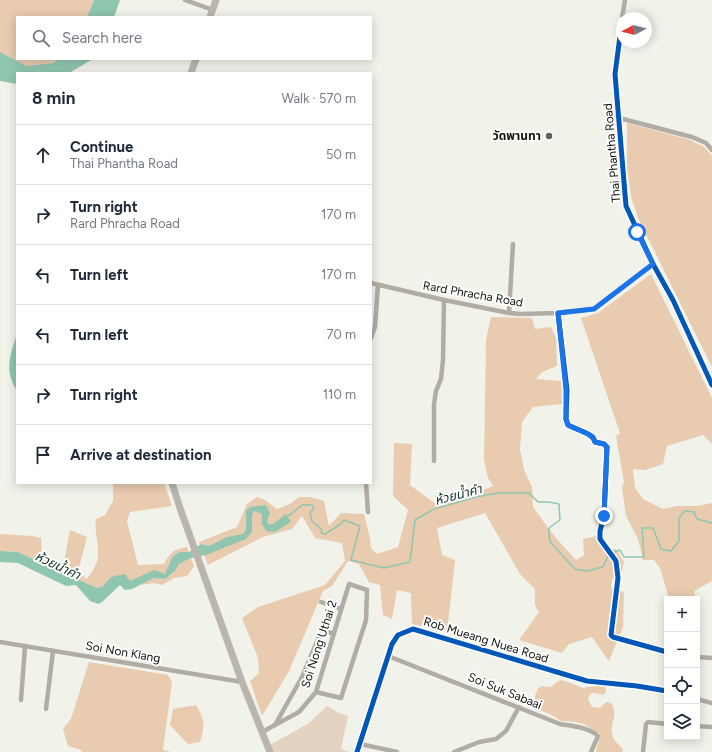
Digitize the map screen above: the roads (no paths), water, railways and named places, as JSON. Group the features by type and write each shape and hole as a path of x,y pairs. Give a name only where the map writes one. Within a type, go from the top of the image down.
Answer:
{"street":[{"path":"185,0 211,13 216,0"},
{"path":"623,12 625,0"},
{"name":"Thai Phantha Road","path":"618,48 615,74 626,206 653,264 673,300 712,385"},
{"path":"191,72 196,60"},
{"path":"619,118 692,137 706,143 712,150"},
{"path":"509,312 512,244"},
{"name":"Rard Phracha Road","path":"372,283 444,300 521,314 558,313 594,309 653,264"},
{"path":"372,335 375,327 378,285"},
{"path":"434,461 434,404 441,378 443,360 444,300"},
{"path":"558,313 566,390 566,419 568,425 590,435 593,437 595,442 604,444 607,447 604,516 600,531 600,539 605,548 616,561 618,578 611,635 613,637 664,651"},
{"path":"172,484 242,682 270,752"},
{"path":"366,484 368,512"},
{"name":"Soi Nong Uthai 2","path":"262,732 299,712 316,692 349,584 367,590 366,620 341,698 316,692"},
{"path":"321,602 341,610"},
{"name":"Rob Mueang Nuea Road","path":"357,752 392,644 398,636 413,629 587,681 664,690"},
{"path":"275,725 302,677 322,630 334,634"},
{"name":"Soi Non Klang","path":"0,642 242,682"},
{"path":"21,700 25,646"},
{"path":"46,709 53,651"},
{"name":"Soi Suk Sabaai","path":"388,656 560,724 583,729 596,734 598,736 598,740 591,752"},
{"path":"700,657 712,658"},
{"path":"700,700 712,703"},
{"path":"454,752 479,742 496,738 506,731 520,707"},
{"path":"643,752 646,724 648,722 664,724"},
{"path":"700,726 712,727"},
{"path":"360,744 397,752"}],"waterway":[{"name":"ห้วยน้ำคำ","path":"287,517 302,505 312,505 314,509 310,512 312,521 322,530 321,533 325,534 341,524 344,520 360,526 351,560 384,568 410,562 415,520 434,509 476,497 498,493 529,493 538,502 559,504 560,520 549,528 551,543 575,569 587,571 603,567 609,554 620,550 624,557 644,557 642,528 653,528 661,549 671,551 679,541 679,518 685,511 694,512 697,519 712,523"}],"place":[{"name":"วัดพานทา","path":"549,136"}]}
